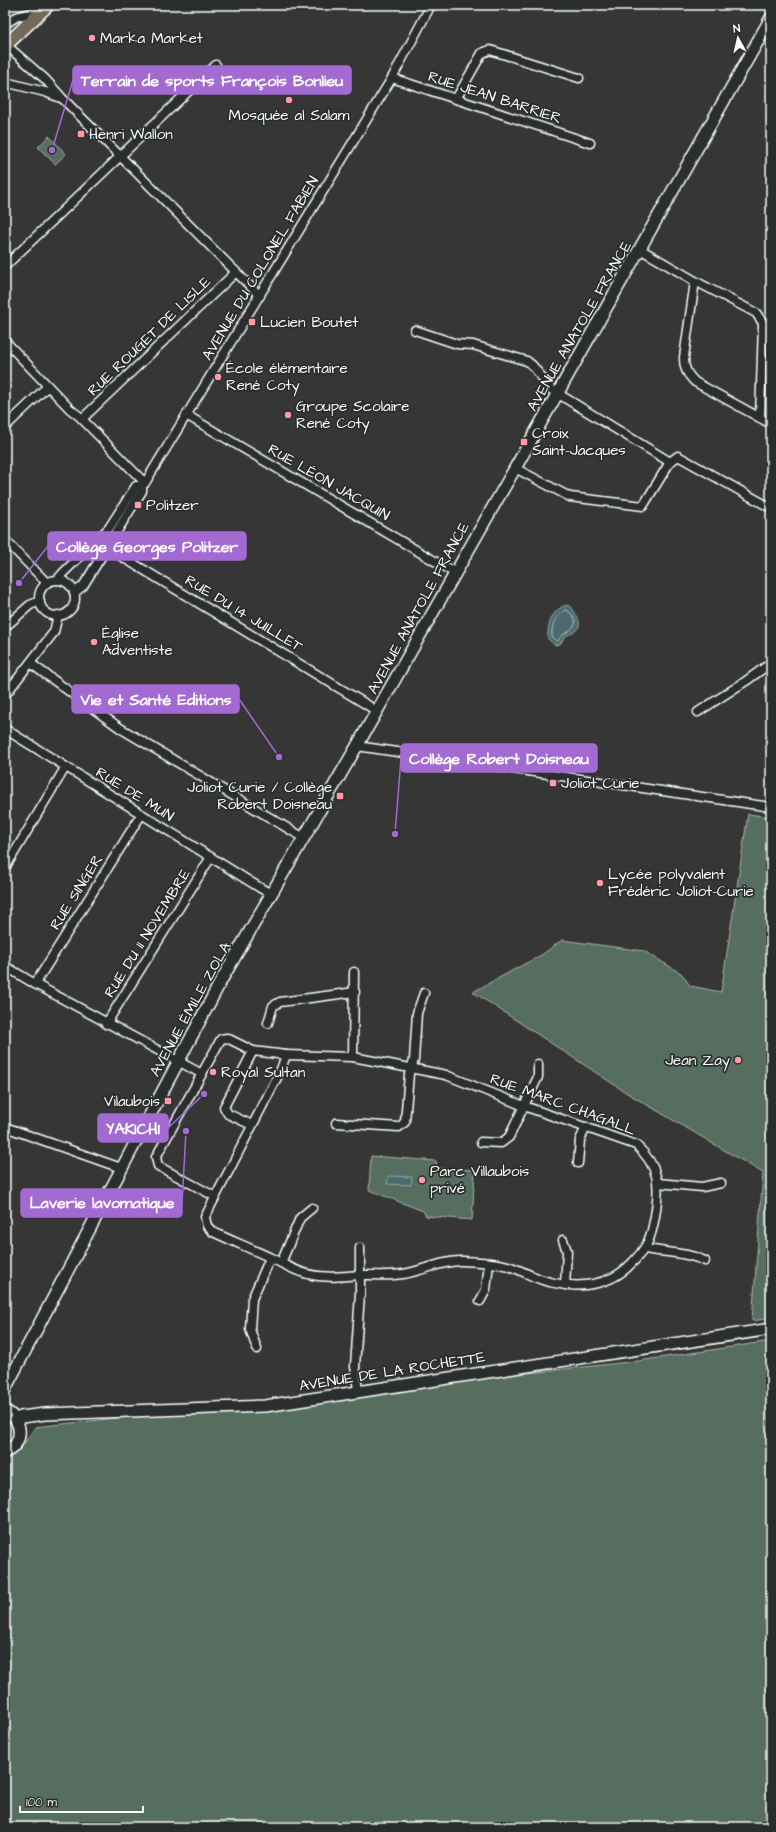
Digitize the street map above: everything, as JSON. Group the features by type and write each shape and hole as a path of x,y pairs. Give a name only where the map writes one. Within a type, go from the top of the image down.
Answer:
{"main road":[{"path":"6,45 46,7"},
{"name":"AVENUE ANATOLE FRANCE","path":"376,712 771,18"},
{"name":"AVENUE ÉMILE ZOLA","path":"5,1389 178,1061 376,712"},
{"name":"AVENUE DE LA ROCHETTE","path":"17,1420 21,1417 45,1414 265,1406 771,1329"},
{"path":"5,1411 10,1413 17,1420 20,1430 18,1440 12,1448 5,1452"}],"street":[{"name":"AVENUE DU COLONEL FABIEN","path":"74,593 83,586 188,416 392,78 431,5"},
{"path":"5,24 16,17 46,7"},
{"path":"6,45 45,80 260,296"},
{"path":"456,99 482,53 486,50 579,78"},
{"path":"5,266 216,65"},
{"name":"RUE JEAN BARRIER","path":"392,78 590,143"},
{"path":"5,82 62,98"},
{"path":"640,249 756,314 762,323 760,418"},
{"name":"RUE ROUGET DE LISLE","path":"82,419 236,272"},
{"path":"695,281 684,368 695,382 771,424"},
{"path":"415,330 457,344 473,345 527,361 552,390 670,462"},
{"path":"5,341 70,409 82,419 144,485"},
{"path":"5,426 48,386"},
{"name":"RUE LÉON JACQUIN","path":"188,416 455,573"},
{"path":"515,468 570,497 643,506 670,462 678,456 771,508"},
{"path":"57,580 68,584 74,593 75,598 68,612 58,615 48,613 42,606 40,602 41,591 47,583 57,580 110,528 136,486 144,485"},
{"path":"5,540 47,583"},
{"name":"RUE DU 14 JUILLET","path":"96,541 108,544 369,706 376,712"},
{"path":"5,627 30,605 40,602"},
{"path":"5,694 54,632 58,615"},
{"path":"30,663 120,728 304,838"},
{"path":"698,712 771,663"},
{"name":"RUE DE MUN","path":"5,729 141,815 272,894"},
{"path":"357,746 771,807"},
{"path":"5,868 65,768"},
{"name":"RUE SINGER","path":"35,984 141,815"},
{"name":"RUE DU 11 NOVEMBRE","path":"106,1024 210,857"},
{"path":"5,966 106,1024 202,1074 156,1157 158,1166 214,1196"},
{"path":"353,1057 355,992 354,972"},
{"path":"268,1023 273,1006 280,1002 355,992"},
{"path":"336,1123 403,1126 405,1122 411,1068 414,1060 416,1013 424,993"},
{"name":"RUE MARC CHAGALL","path":"202,1074 221,1039 227,1038 253,1051 286,1055 353,1057 446,1075 524,1106 636,1145 648,1156 654,1168 658,1183 655,1216 646,1249 627,1268 606,1281 577,1287 549,1282 507,1266 460,1261 403,1274 360,1275 344,1278 324,1277 304,1273 209,1230 204,1217 280,1072 286,1055"},
{"path":"252,1125 228,1114 224,1107 253,1051"},
{"path":"481,1142 501,1142 505,1141 509,1137 538,1077 538,1064"},
{"path":"5,1127 121,1168"},
{"path":"578,1163 580,1140 586,1128"},
{"path":"658,1183 702,1186 721,1183"},
{"path":"281,1263 300,1218 312,1208"},
{"path":"563,1240 567,1251 565,1285"},
{"path":"358,1391 355,1366 360,1248"},
{"path":"646,1249 692,1255 705,1261"},
{"path":"257,1349 250,1329 252,1299 270,1258"},
{"path":"480,1301 486,1290 489,1263"}],"green space":[{"path":"49,136 66,154 55,164 38,147"},
{"path":"748,814 771,817 771,1318 752,1321 763,1173 627,1093 473,992 543,954 562,940 644,951 682,974 690,986 721,992"},
{"name":"Parc Villaubois privé","path":"371,1156 436,1161 437,1168 475,1170 472,1220 426,1216 423,1211 369,1190"},
{"path":"771,1341 771,1827 5,1827 5,1462 22,1447 35,1427 638,1361"}],"water":[{"path":"567,605 572,608 578,619 579,626 575,631 565,637 560,644 555,645 548,639 548,628 554,614 562,607"},
{"path":"388,1176 412,1177 411,1185 387,1184"}],"place":[{"name":"Marka Market","path":"92,38"},
{"name":"Mosquée al Salam","path":"289,100"},
{"name":"Henri Wallon","path":"81,134"},
{"name":"Terrain de sports François Bonlieu","path":"52,150"},
{"name":"Lucien Boutet","path":"252,322"},
{"name":"École élémentaire René Coty","path":"218,377"},
{"name":"Groupe Scolaire René Coty","path":"288,415"},
{"name":"Croix Saint-Jacques","path":"524,442"},
{"name":"Politzer","path":"138,505"},
{"name":"Collège Georges Politzer","path":"19,583"},
{"name":"Église Adventiste","path":"94,642"},
{"name":"Vie et Santé Editions","path":"279,757"},
{"name":"Joliot Curie","path":"553,783"},
{"name":"Joliot Curie / Collège Robert Doisneau","path":"340,796"},
{"name":"Collège Robert Doisneau","path":"395,834"},
{"name":"Lycée polyvalent Frédéric Joliot-Curie","path":"600,883"},
{"name":"Jean Zay","path":"738,1060"},
{"name":"Royal Sultan","path":"213,1072"},
{"name":"YAKICHI","path":"204,1094"},
{"name":"Vilaubois","path":"168,1101"},
{"name":"Laverie lavomatique","path":"186,1131"},
{"name":"Parc Villaubois privé","path":"422,1180"}]}
